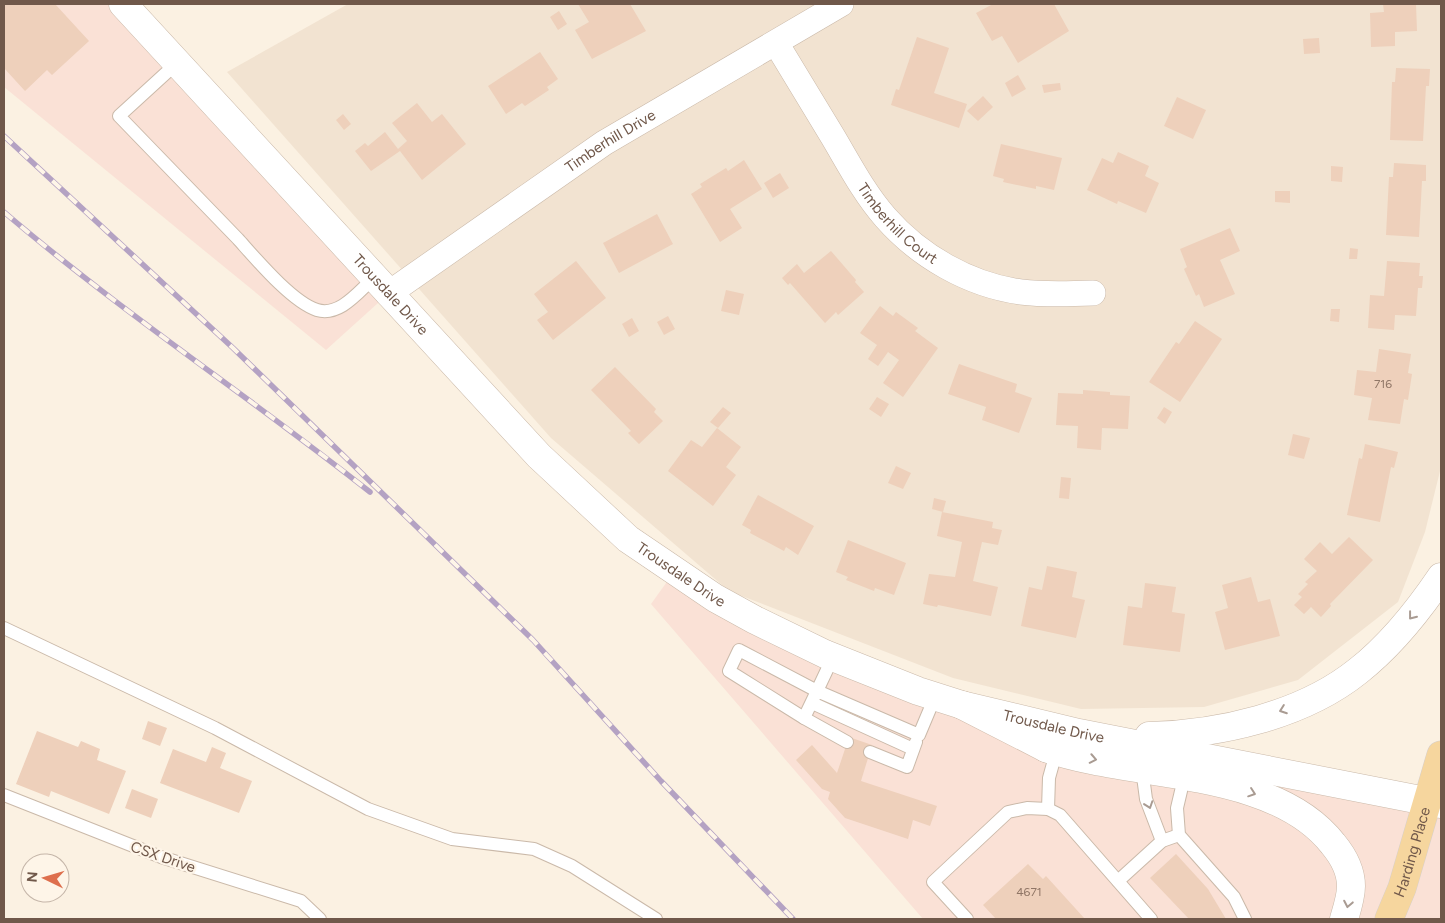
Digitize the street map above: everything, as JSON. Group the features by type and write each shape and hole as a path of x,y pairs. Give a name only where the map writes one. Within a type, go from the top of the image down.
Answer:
{"main road":[{"name":"Harding Place","path":"1389,919 1434,803 1441,755"}],"street":[{"name":"Trousdale Drive","path":"123,4 539,456 628,539 715,598 755,620 833,657 962,705 1054,743 1099,737 1186,765 1434,803"},
{"name":"Timberhill Drive","path":"381,286 604,143 841,4"},
{"name":"Timberhill Court","path":"776,43 865,190 884,216 906,238 931,258 952,270 989,285 1020,292 1051,294 1093,293"},
{"path":"1099,737 1196,733 1242,723 1304,703 1347,680 1384,648 1408,621 1441,576"},
{"path":"1054,743 1142,769 1186,765 1306,816 1320,828 1341,854 1350,878 1351,888 1344,919"}],"lane":[{"path":"177,63 119,116 273,276 306,304 317,310 336,309 381,286"},
{"path":"4,628 215,728 368,809 452,839 534,848 572,866 656,919"},
{"path":"847,742 804,718 729,671 739,650 814,697 913,749"},
{"path":"804,718 833,657"},
{"path":"870,752 907,767 936,696"},
{"path":"814,697 919,735"},
{"path":"1048,810 1049,778 1054,743"},
{"path":"1186,765 1177,808 1179,835 1234,896 1245,919"},
{"path":"1142,769 1146,799 1162,841"},
{"name":"CSX Drive","path":"4,795 161,857 302,901 320,919"},
{"path":"967,919 933,882 1008,812 1027,808 1048,810 1060,815 1151,919"},
{"path":"1118,881 1162,841 1179,835"}],"shaded area":[{"path":"4,4 123,4 388,294 326,350 4,87"},
{"path":"348,4 1441,4 1441,467 1425,532 1398,602 1298,680 1204,707 1081,709 953,678 729,591 551,438 227,72"},
{"path":"674,572 870,673 1441,804 1441,919 923,919 651,604"}],"building":[{"path":"4,4 55,4 89,41 52,75 47,70 25,91 4,68"},
{"path":"578,4 630,4 646,31 592,59 575,30 589,22"},
{"path":"993,4 1054,4 1069,31 1018,63 1002,36 992,41 976,13"},
{"path":"1383,4 1416,4 1417,31 1395,32 1395,46 1371,47 1370,13 1384,12"},
{"path":"559,11 567,24 558,30 550,17"},
{"path":"917,37 949,48 934,93 967,104 959,128 891,105 896,89 899,90"},
{"path":"1319,38 1320,53 1304,54 1303,39"},
{"path":"540,52 558,79 547,87 549,90 525,106 522,103 506,114 488,86"},
{"path":"1396,68 1430,69 1429,86 1426,86 1423,141 1390,140 1392,82 1395,82"},
{"path":"1018,75 1026,89 1012,97 1005,83"},
{"path":"1060,83 1061,90 1044,93 1042,85"},
{"path":"983,96 993,107 978,121 967,111"},
{"path":"1177,97 1206,110 1193,139 1164,126"},
{"path":"417,103 432,122 442,114 466,144 422,180 400,151 371,171 355,151 365,143 368,146 385,132 398,149 407,141 392,123"},
{"path":"343,114 351,124 344,130 336,120"},
{"path":"1001,144 1062,158 1054,190 1036,186 1036,189 1003,182 1004,179 993,176"},
{"path":"1118,152 1149,166 1145,176 1159,183 1146,213 1118,201 1117,204 1087,190 1102,158 1113,163"},
{"path":"744,160 762,189 730,209 742,228 720,242 691,194 702,187 700,184 726,168 728,171"},
{"path":"1394,163 1426,165 1426,181 1422,181 1419,237 1386,235 1389,177 1393,177"},
{"path":"1331,166 1343,167 1342,182 1331,181"},
{"path":"780,173 789,188 773,198 764,183"},
{"path":"1275,191 1290,191 1290,203 1275,202"},
{"path":"657,214 673,244 619,273 603,243"},
{"path":"1230,228 1240,251 1220,260 1235,294 1204,307 1199,294 1196,296 1184,269 1187,267 1180,249"},
{"path":"1350,248 1358,249 1357,259 1349,259"},
{"path":"831,251 864,292 838,315 836,312 825,323 790,283 788,285 782,278 797,264 804,273"},
{"path":"576,261 606,298 553,340 537,320 548,312 534,294"},
{"path":"1387,261 1420,263 1419,276 1423,276 1422,288 1418,288 1416,316 1395,315 1394,330 1368,328 1370,295 1384,296"},
{"path":"726,290 744,294 739,315 721,311"},
{"path":"880,306 893,316 896,312 918,328 915,331 938,348 903,397 883,383 899,360 888,352 878,366 868,359 877,345 860,333"},
{"path":"1331,309 1340,309 1339,322 1330,321"},
{"path":"668,316 675,329 664,335 657,322"},
{"path":"632,318 639,331 629,337 622,324"},
{"path":"1195,321 1222,339 1180,402 1149,382 1176,342 1179,344"},
{"path":"1379,349 1411,354 1408,373 1412,374 1408,400 1404,399 1400,424 1368,420 1372,398 1354,395 1357,370 1376,372"},
{"path":"959,364 1017,384 1015,392 1032,398 1019,433 982,420 986,407 948,394"},
{"path":"615,367 656,409 654,412 663,421 639,444 628,433 631,431 591,390"},
{"path":"1083,390 1110,392 1110,395 1130,396 1128,429 1102,428 1101,450 1077,448 1078,426 1056,425 1058,393 1083,394"},
{"path":"877,397 889,404 881,417 869,409"},
{"path":"723,407 731,413 718,428 710,422"},
{"path":"1164,407 1172,412 1165,424 1157,418"},
{"path":"717,428 741,447 726,467 736,475 713,506 668,471 691,440 702,447"},
{"path":"1293,434 1310,438 1304,459 1288,455"},
{"path":"1365,444 1398,452 1394,468 1391,467 1380,522 1347,515 1359,458 1362,459"},
{"path":"896,466 911,473 903,489 888,483"},
{"path":"1061,477 1071,478 1069,499 1059,498"},
{"path":"758,495 814,526 798,555 786,547 784,551 750,533 751,530 742,525"},
{"path":"934,498 946,501 943,512 932,509"},
{"path":"942,512 993,522 992,528 1002,530 998,545 982,542 973,581 998,587 991,616 938,605 937,607 923,604 929,574 955,577 962,542 937,536"},
{"path":"1349,537 1373,560 1330,604 1331,606 1321,617 1311,607 1304,614 1294,605 1302,597 1298,594 1308,584 1305,582 1317,571 1304,559 1320,542 1332,554"},
{"path":"848,540 906,563 894,595 875,588 874,591 846,580 848,577 836,572"},
{"path":"1047,566 1077,572 1072,597 1085,600 1076,638 1021,626 1029,587 1042,590"},
{"path":"1251,577 1258,602 1270,599 1280,636 1225,650 1215,612 1228,608 1222,585"},
{"path":"1145,583 1176,587 1172,612 1185,614 1180,652 1123,645 1128,606 1142,608"},
{"path":"148,721 167,728 160,746 142,739"},
{"path":"37,731 78,747 81,741 100,749 97,760 126,771 109,814 51,791 49,797 16,784"},
{"path":"849,737 872,745 861,781 937,806 930,826 913,820 908,839 845,818 828,799 830,792 822,789 796,760 812,745 837,773"},
{"path":"212,747 226,753 220,768 252,781 239,813 160,783 173,749 206,762"},
{"path":"132,789 158,799 151,818 125,808"},
{"path":"1176,854 1208,889 1226,919 1189,919 1150,878"},
{"path":"1028,864 1043,879 1046,876 1085,919 996,919 983,905"}],"railway":[{"path":"4,136 233,348 533,640 661,781 793,919"},
{"path":"4,212 94,285 370,492"}]}
